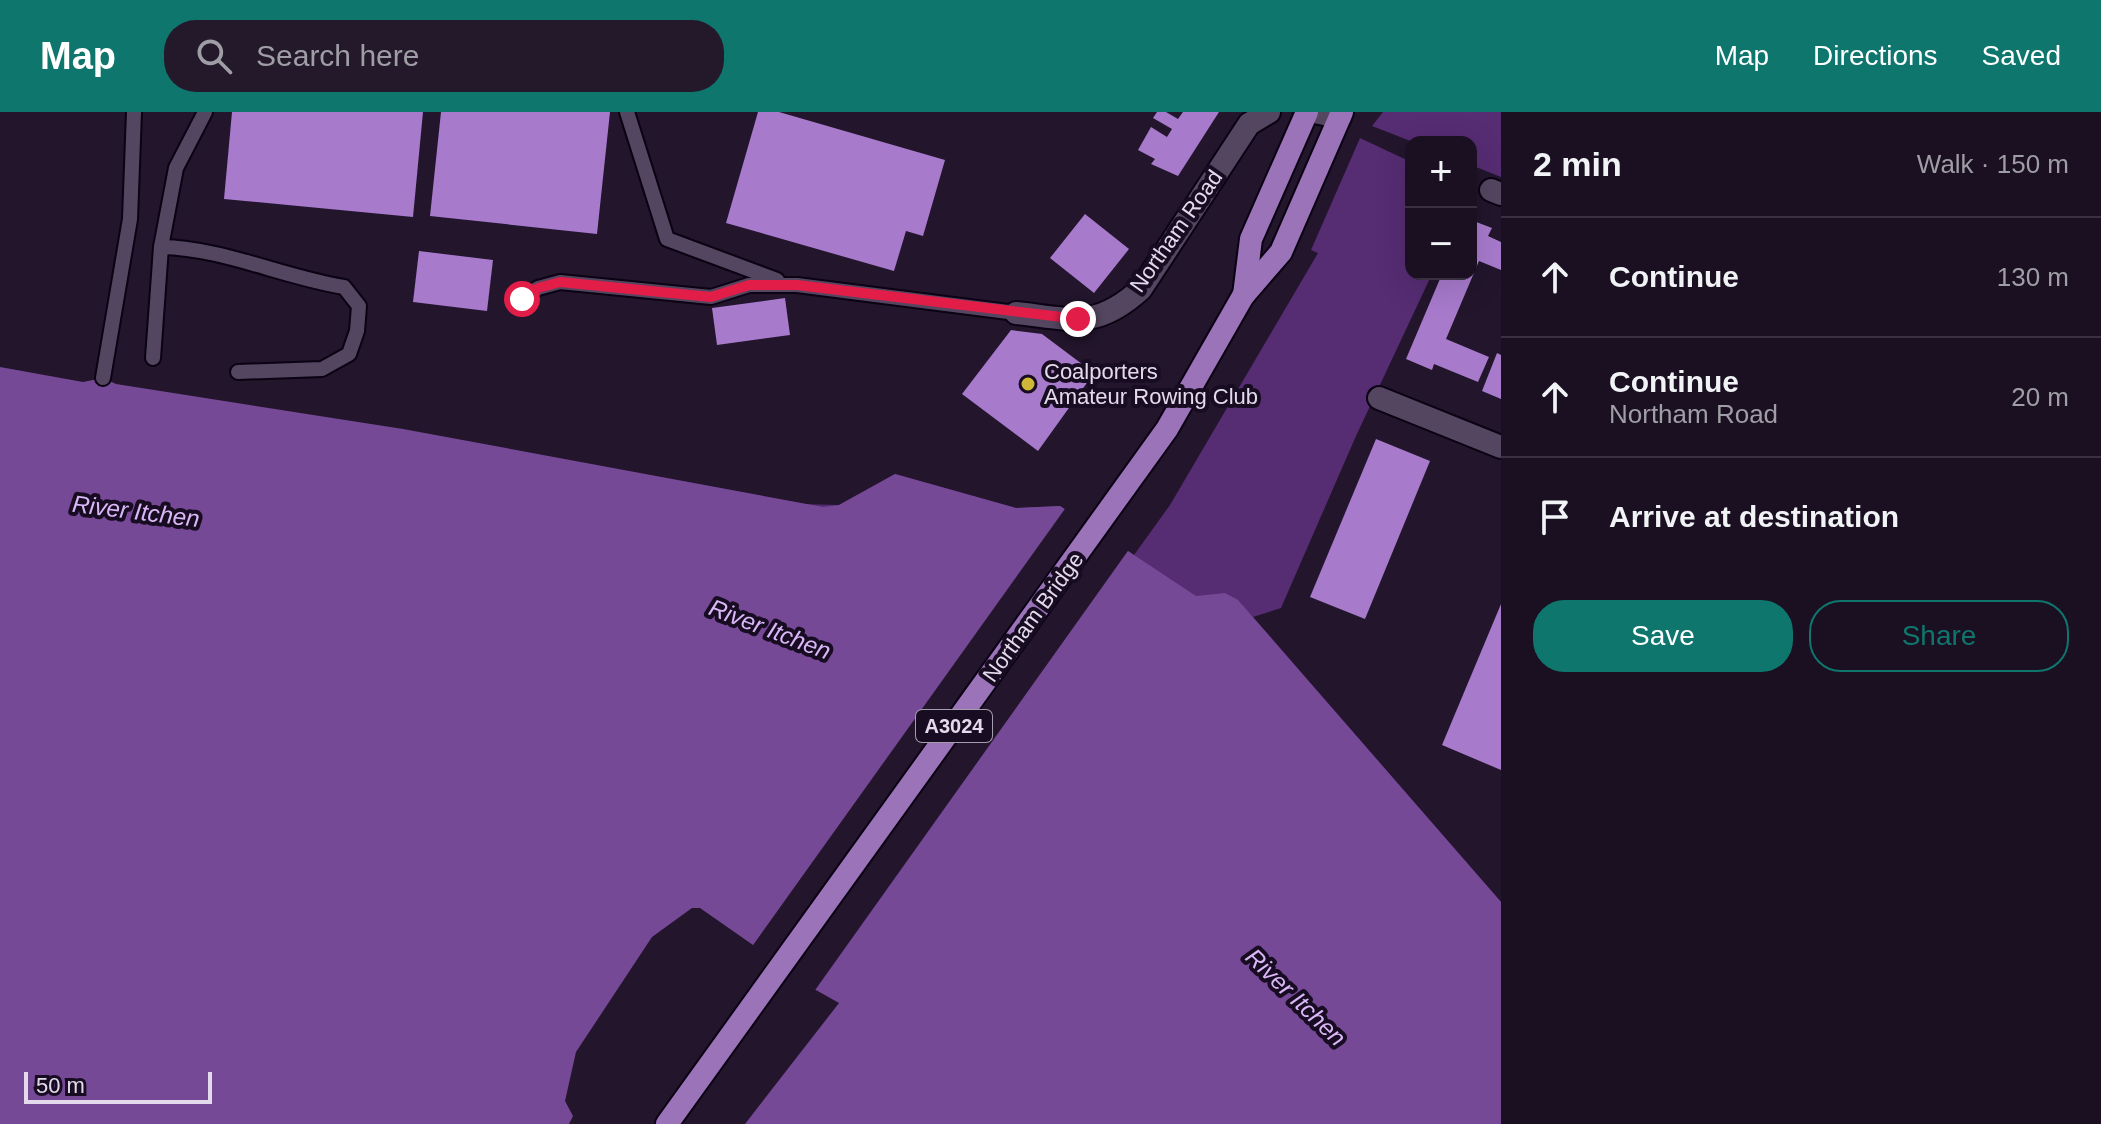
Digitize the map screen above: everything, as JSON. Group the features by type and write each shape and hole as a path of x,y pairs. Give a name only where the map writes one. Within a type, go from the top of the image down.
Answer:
{"main road":[{"name":"Northam Bridge","path":"1243,296 1251,239 1307,112"},
{"name":"Northam Bridge","path":"667,1124 1167,429 1243,296 1281,252 1341,115"}],"street":[{"name":"Northam Road","path":"1016,313 1078,319 1110,314 1123,305 1141,289 1249,124 1269,112"},
{"path":"1314,112 1341,115"},
{"path":"1379,398 1501,447"}],"lane":[{"path":"103,378 130,219 134,112"},
{"path":"153,358 161,247 176,168 205,112"},
{"path":"627,112 667,239 749,272 797,285"},
{"path":"161,247 194,247 302,280 344,287 359,306 357,331 349,354 335,362 322,369 238,372"},
{"path":"522,299 538,288 560,282 711,297 749,285 797,285 1016,313"}],"shaded area":[{"path":"1383,112 1501,112 1501,177 1477,167 1477,136 1405,136 1405,139 1372,126"},
{"path":"1360,138 1405,159 1405,280 1429,280 1356,436 1281,608 1253,617 1501,902 798,504 839,505 895,474 1016,508 1060,506 1134,555 1170,505 1318,253 1311,250"}],"water":[{"name":"River Itchen","path":"0,367 83,382 103,378 116,384 403,429 823,507 839,505 895,474 1016,508 1060,506 1196,596 1225,593 1238,600 1501,902 1501,1124 745,1124 839,1003 782,971 753,945 700,908 692,908 652,937 576,1052 565,1101 573,1116 569,1124 0,1124"}],"pier":[{"path":"1067,506 1130,548 813,993 780,974 751,948"}],"building":[{"path":"232,112 423,112 413,217 224,199"},
{"path":"441,112 610,112 597,234 430,216"},
{"path":"758,112 779,112 945,160 923,236 906,231 894,271 726,223"},
{"path":"1157,112 1166,112 1178,119 1183,112 1219,112 1178,176 1151,164 1155,159 1138,150 1151,127 1167,137 1172,129 1153,118"},
{"path":"1085,214 1129,249 1094,293 1050,258"},
{"path":"1477,222 1492,228 1488,236 1501,242 1501,270 1479,261 1477,266"},
{"path":"419,251 493,260 487,311 413,302"},
{"path":"1439,280 1471,280 1446,339 1489,357 1478,382 1434,364 1432,370 1406,359"},
{"path":"785,298 790,335 717,345 712,308"},
{"name":"Coalporters Amateur Rowing Club","path":"1011,330 1042,334 1094,373 1038,451 962,394"},
{"path":"1497,353 1501,355 1501,399 1482,391"},
{"path":"1376,439 1430,461 1365,619 1310,597"},
{"path":"1501,604 1501,770 1442,745"}],"place":[{"name":"Coalporters Amateur Rowing Club","path":"1028,384"}],"route":[{"path":"522,299 538,288 560,282 711,297 749,285 797,285 1078,319"}]}
